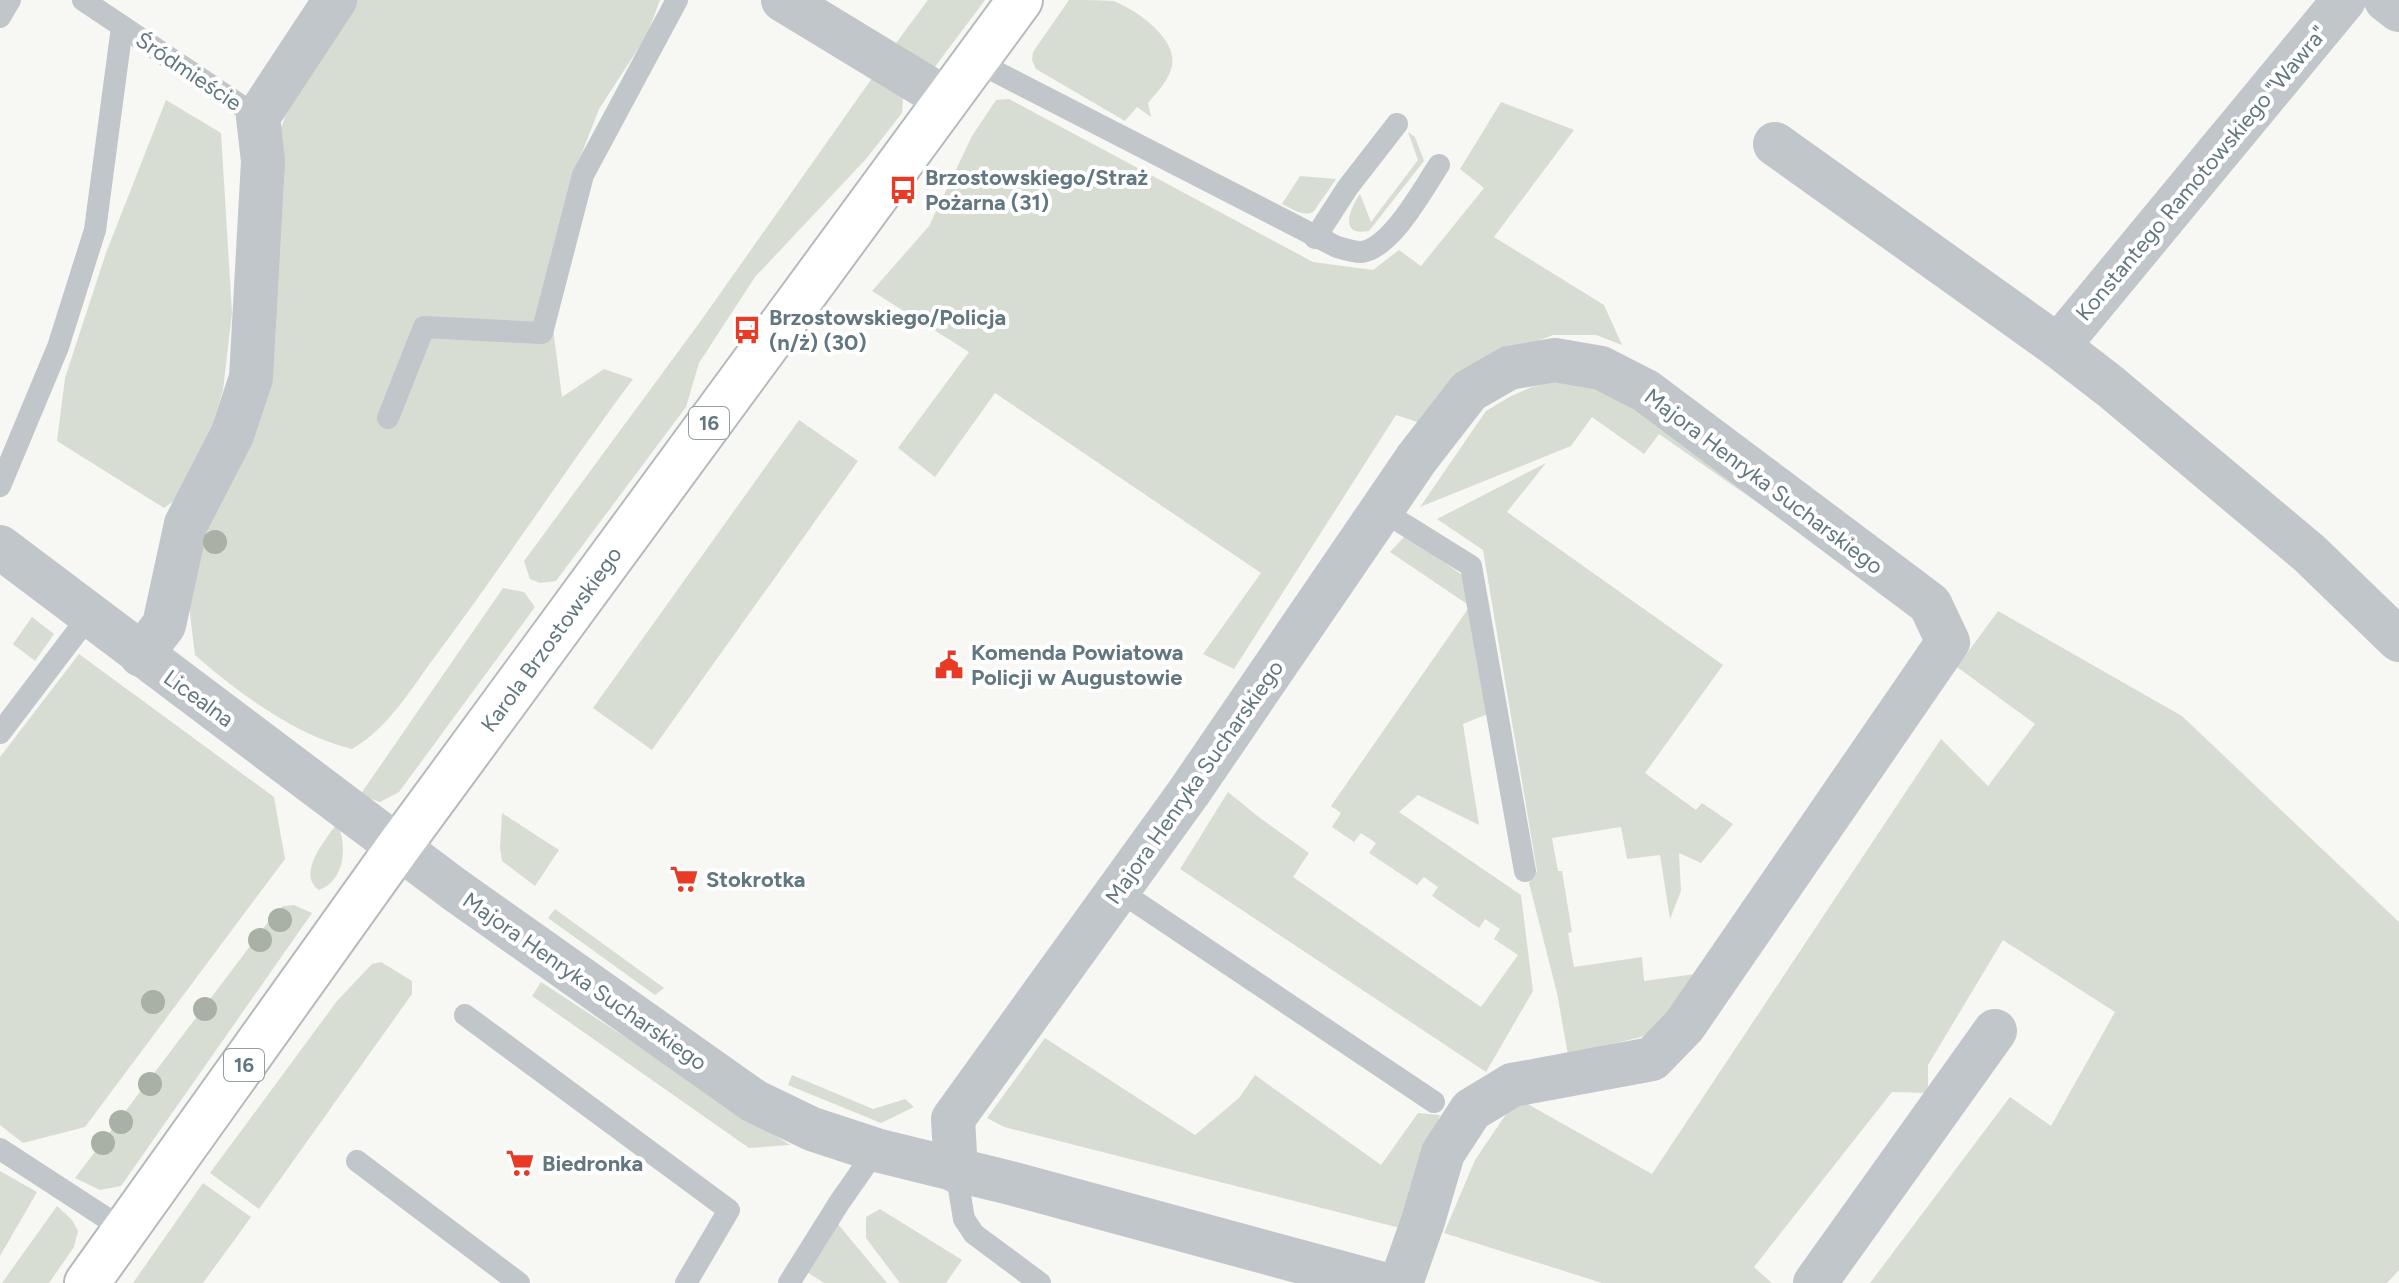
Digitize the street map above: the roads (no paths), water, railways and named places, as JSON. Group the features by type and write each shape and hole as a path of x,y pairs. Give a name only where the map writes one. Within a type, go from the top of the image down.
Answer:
{"main road":[{"name":"Karola Brzostowskiego","path":"87,1283 399,846 1020,0"}],"street":[{"name":"Śródmieście","path":"258,117 335,0"},
{"path":"783,0 946,99"},
{"name":"Konstantego Ramotowskiego \"Wawra\"","path":"2058,346 2344,0"},
{"path":"2386,0 2399,10"},
{"path":"141,655 164,625 186,524 232,435 251,378 263,161 258,117"},
{"path":"1775,144 2058,346 2309,553 2399,640"},
{"name":"Majora Henryka Sucharskiego","path":"956,1171 953,1119 1189,792 1417,458 1469,391 1509,368 1555,360 1601,368 1646,391 1930,604 1948,642 1684,1026 1652,1059 1512,1085 1471,1110 1443,1153 1401,1283"},
{"name":"Licealna","path":"0,547 399,846"},
{"name":"Majora Henryka Sucharskiego","path":"399,846 454,889 754,1101 812,1129 876,1150 1014,1184 1379,1283"},
{"path":"1815,1283 1995,1031"}],"lane":[{"path":"0,17 10,0"},
{"name":"Śródmieście","path":"83,0 258,117"},
{"path":"388,418 424,327 542,333 583,175 677,0"},
{"path":"0,486 58,347 95,230 122,27"},
{"path":"975,61 1337,247 1361,252 1378,246 1392,233 1439,165"},
{"path":"1315,238 1348,187 1397,124"},
{"path":"1381,510 1471,566 1525,871"},
{"path":"0,733 89,616"},
{"path":"1118,890 1434,1102"},
{"path":"465,1015 729,1210 686,1283"},
{"path":"0,1149 126,1231"},
{"path":"789,1283 876,1150"},
{"path":"357,1161 519,1283"},
{"path":"956,1171 964,1219 974,1234 1040,1283"}],"place":[{"name":"Brzostowskiego/Straż Pożarna (31)","path":"903,190"},
{"name":"Brzostowskiego/Policja (n/ż) (30)","path":"747,330"},
{"name":"Komenda Powiatowa Policji w Augustowie","path":"949,665"},
{"name":"Stokrotka","path":"684,879"},
{"name":"Biedronka","path":"520,1163"}]}
